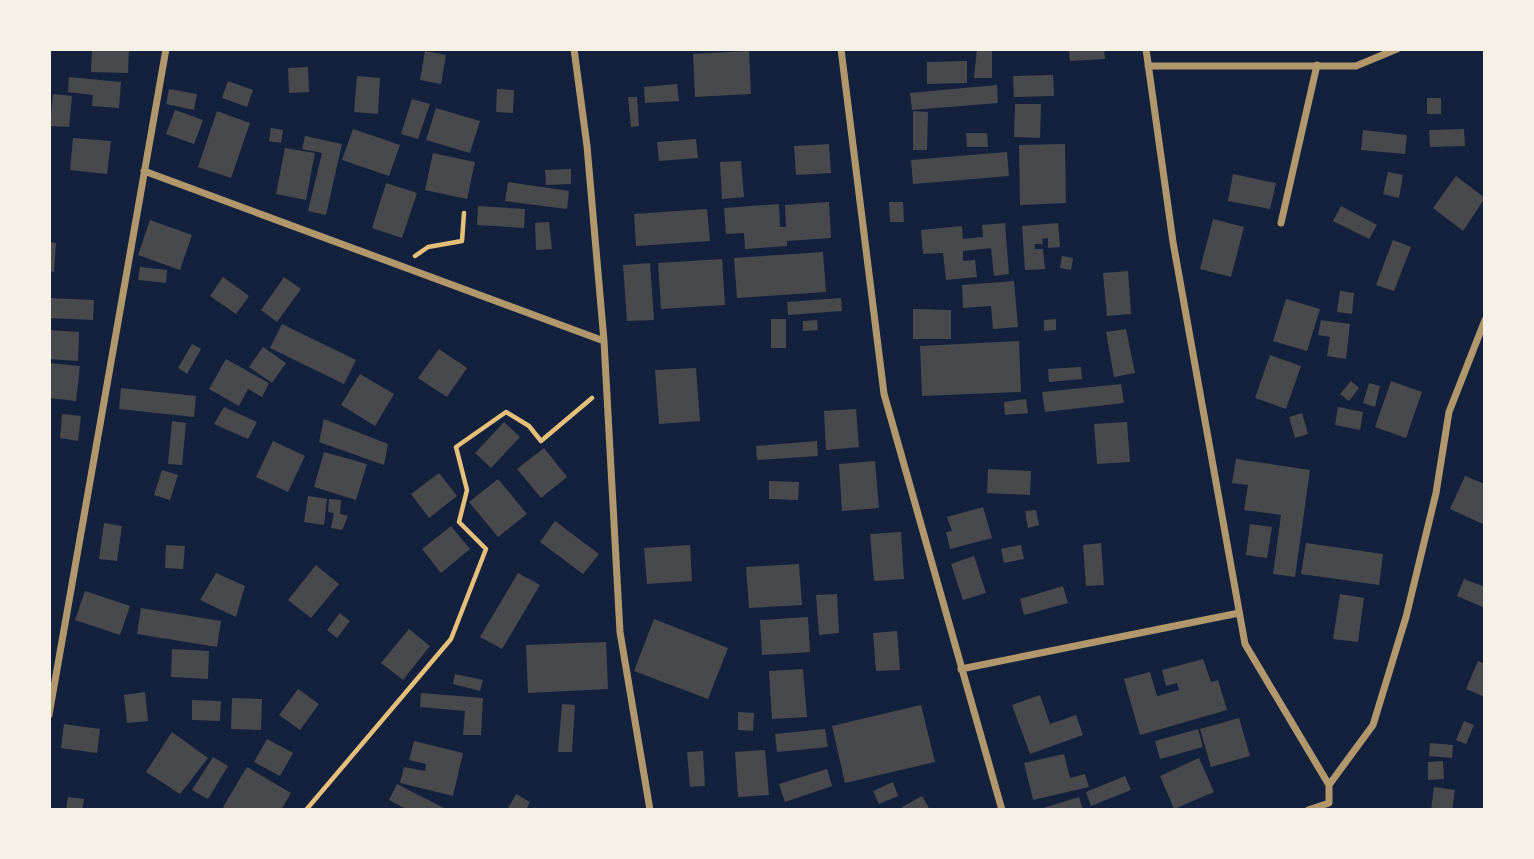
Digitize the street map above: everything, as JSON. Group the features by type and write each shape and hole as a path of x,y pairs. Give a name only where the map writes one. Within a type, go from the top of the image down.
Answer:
{"street":[{"path":"49,715 166,49"},
{"path":"574,49 587,146 604,341 620,632 650,810"},
{"path":"841,49 884,394 1002,810"},
{"path":"1146,49 1173,242 1245,644 1329,785 1329,807 1308,810"},
{"path":"1148,66 1356,66 1396,49"},
{"path":"1281,223 1317,65"},
{"path":"144,171 604,341"},
{"path":"1329,785 1373,725 1406,617 1436,493 1449,412 1485,320"},
{"path":"961,669 1239,613"}],"path":[{"path":"399,266 428,247 462,241 464,213"},
{"path":"306,810 451,639 486,549 459,522 467,491 456,447 506,412 529,426 541,442 606,386"}],"building":[{"path":"92,49 129,49 128,73 91,72"},
{"path":"977,49 992,49 992,78 974,78"},
{"path":"1069,49 1104,49 1105,59 1070,61"},
{"path":"425,51 446,55 441,84 420,80"},
{"path":"749,51 751,94 695,97 693,54"},
{"path":"967,61 967,83 927,84 927,62"},
{"path":"308,67 309,92 289,93 288,68"},
{"path":"1053,75 1054,96 1014,97 1013,76"},
{"path":"357,76 380,78 378,114 354,112"},
{"path":"69,77 121,82 119,108 92,106 93,95 68,92"},
{"path":"228,81 253,90 247,107 222,98"},
{"path":"677,84 679,101 645,103 644,87"},
{"path":"997,85 998,103 912,110 910,93"},
{"path":"169,89 197,94 194,110 166,104"},
{"path":"497,89 514,90 513,113 496,112"},
{"path":"53,94 72,96 69,127 50,126"},
{"path":"628,97 637,97 639,126 631,127"},
{"path":"1427,98 1441,98 1441,114 1427,114"},
{"path":"412,99 430,104 418,139 401,134"},
{"path":"1015,104 1041,104 1040,138 1014,137"},
{"path":"436,108 480,121 470,153 426,140"},
{"path":"175,110 203,120 194,144 166,134"},
{"path":"217,111 250,123 231,178 198,167"},
{"path":"913,111 928,112 927,150 913,150"},
{"path":"271,128 283,130 281,143 269,141"},
{"path":"353,129 400,145 389,176 342,160"},
{"path":"1464,129 1465,146 1430,147 1429,130"},
{"path":"1363,130 1407,135 1405,154 1361,150"},
{"path":"966,133 987,133 988,147 967,147"},
{"path":"305,136 342,144 326,215 308,211 322,153 302,149"},
{"path":"73,138 111,141 107,174 70,170"},
{"path":"696,139 698,158 659,161 657,142"},
{"path":"829,144 831,173 796,175 794,146"},
{"path":"1065,144 1066,203 1020,205 1019,145"},
{"path":"285,148 315,153 306,200 276,194"},
{"path":"1007,152 1009,176 913,184 911,160"},
{"path":"433,153 475,162 467,199 425,190"},
{"path":"741,161 744,197 722,199 720,162"},
{"path":"571,169 571,184 546,185 545,170"},
{"path":"1388,172 1403,175 1399,198 1383,194"},
{"path":"1233,174 1276,183 1270,209 1228,201"},
{"path":"1456,176 1485,198 1463,231 1433,208"},
{"path":"508,182 569,191 567,209 505,201"},
{"path":"386,183 417,193 402,238 372,228"},
{"path":"829,202 831,238 787,241 787,246 745,249 744,233 726,234 724,208 779,204 780,227 786,227 785,205"},
{"path":"889,202 903,202 904,222 890,222"},
{"path":"478,206 525,209 524,228 477,225"},
{"path":"1341,206 1377,225 1369,239 1333,221"},
{"path":"707,209 710,241 636,246 634,214"},
{"path":"1213,219 1244,227 1231,277 1200,269"},
{"path":"150,220 192,235 180,270 138,255"},
{"path":"549,222 552,249 536,250 535,223"},
{"path":"1005,223 1009,274 994,276 991,248 963,251 963,261 975,260 977,277 946,280 943,253 923,254 921,230 962,226 963,239 983,237 982,225"},
{"path":"1058,223 1060,247 1048,248 1048,238 1042,239 1043,244 1035,244 1035,249 1043,249 1045,269 1025,270 1022,226"},
{"path":"1393,240 1411,247 1394,291 1376,285"},
{"path":"49,242 56,243 54,272 49,271"},
{"path":"823,252 826,292 737,298 734,258"},
{"path":"1062,256 1073,258 1071,270 1060,268"},
{"path":"722,259 725,305 661,309 658,263"},
{"path":"650,263 654,320 627,321 623,265"},
{"path":"140,267 167,270 166,283 138,280"},
{"path":"1128,271 1131,314 1107,316 1103,273"},
{"path":"223,277 249,296 236,314 210,296"},
{"path":"284,277 301,289 277,322 261,310"},
{"path":"1014,281 1018,327 993,329 991,306 963,308 962,285"},
{"path":"1340,291 1354,293 1352,314 1337,312"},
{"path":"49,298 94,300 93,320 49,318"},
{"path":"841,298 842,311 788,315 787,302"},
{"path":"1286,299 1320,309 1307,351 1273,341"},
{"path":"913,309 951,310 951,339 913,339"},
{"path":"771,319 786,319 786,348 771,348"},
{"path":"1056,319 1056,330 1044,331 1044,320"},
{"path":"817,320 818,330 803,331 803,321"},
{"path":"1321,320 1350,324 1346,359 1327,356 1330,337 1318,335"},
{"path":"282,324 356,360 344,384 270,348"},
{"path":"1126,329 1135,373 1114,377 1106,332"},
{"path":"49,330 79,332 78,361 49,359"},
{"path":"1019,341 1021,392 922,396 920,346"},
{"path":"192,344 201,349 187,374 178,368"},
{"path":"263,347 286,363 272,383 249,367"},
{"path":"439,349 467,368 447,397 418,378"},
{"path":"1270,355 1301,366 1286,409 1255,398"},
{"path":"226,359 269,383 262,397 248,389 239,406 209,389"},
{"path":"49,363 80,366 76,401 49,398"},
{"path":"1081,367 1082,379 1049,382 1048,369"},
{"path":"696,368 700,421 659,424 655,370"},
{"path":"360,374 394,394 375,426 341,405"},
{"path":"1351,381 1359,388 1349,401 1340,394"},
{"path":"1391,381 1422,392 1406,438 1375,427"},
{"path":"1369,383 1380,386 1375,407 1363,403"},
{"path":"1121,384 1124,403 1045,412 1042,392"},
{"path":"121,388 196,396 194,417 119,409"},
{"path":"1026,399 1028,413 1005,415 1004,402"},
{"path":"224,407 257,422 248,439 214,424"},
{"path":"1338,407 1363,412 1360,430 1335,425"},
{"path":"856,409 859,447 826,450 824,411"},
{"path":"1302,413 1308,434 1295,438 1289,417"},
{"path":"62,414 81,416 78,441 60,438"},
{"path":"324,419 388,444 384,465 319,442"},
{"path":"172,421 186,423 182,465 168,464"},
{"path":"504,422 520,437 491,468 475,453"},
{"path":"1127,422 1130,462 1097,464 1094,424"},
{"path":"273,441 305,456 288,492 256,477"},
{"path":"817,441 818,456 757,460 756,446"},
{"path":"544,448 567,477 541,498 517,469"},
{"path":"324,452 367,464 356,500 314,487"},
{"path":"1236,459 1310,470 1295,577 1273,574 1281,515 1244,510 1248,485 1232,483"},
{"path":"875,461 879,508 842,511 839,464"},
{"path":"988,469 1031,471 1030,495 987,493"},
{"path":"162,470 178,475 170,500 154,495"},
{"path":"439,473 457,496 429,518 411,494"},
{"path":"1465,476 1485,484 1485,525 1450,509"},
{"path":"498,479 527,514 498,537 469,502"},
{"path":"769,481 799,482 798,500 769,499"},
{"path":"308,496 327,499 324,525 304,522"},
{"path":"329,499 341,500 340,514 348,516 342,530 331,528 334,513 328,512"},
{"path":"983,507 992,538 950,549 946,532 952,531 947,517"},
{"path":"1036,510 1039,525 1028,528 1025,511"},
{"path":"555,521 599,554 583,574 540,542"},
{"path":"104,523 122,526 117,561 99,559"},
{"path":"1250,524 1272,527 1267,558 1246,555"},
{"path":"451,526 470,549 441,573 422,549"},
{"path":"901,532 904,579 874,581 870,534"},
{"path":"1101,543 1104,585 1086,586 1083,545"},
{"path":"1306,543 1383,554 1379,585 1301,574"},
{"path":"166,545 185,546 183,569 165,568"},
{"path":"690,545 692,581 647,584 644,548"},
{"path":"1021,545 1024,559 1004,563 1001,549"},
{"path":"974,556 986,593 963,600 951,564"},
{"path":"799,564 802,605 749,608 746,567"},
{"path":"316,565 339,584 311,618 288,600"},
{"path":"216,573 245,586 236,617 200,600"},
{"path":"518,573 540,585 502,649 480,637"},
{"path":"1464,579 1485,587 1485,608 1457,596"},
{"path":"1063,586 1068,603 1024,615 1020,599"},
{"path":"85,591 130,606 120,635 75,620"},
{"path":"837,594 839,633 819,635 816,595"},
{"path":"1340,594 1364,598 1358,642 1333,639"},
{"path":"141,608 221,621 217,647 137,634"},
{"path":"340,613 350,621 337,638 327,630"},
{"path":"808,617 810,652 762,655 760,620"},
{"path":"654,619 728,648 708,699 634,671"},
{"path":"409,629 430,646 403,680 381,663"},
{"path":"897,631 900,670 876,671 873,633"},
{"path":"606,642 608,689 528,693 526,645"},
{"path":"172,649 209,651 208,679 171,677"},
{"path":"1203,659 1211,682 1218,680 1227,710 1140,735 1124,679 1150,672 1157,696 1179,690 1177,683 1166,686 1162,670"},
{"path":"1478,661 1485,664 1485,697 1466,689"},
{"path":"803,669 807,717 772,719 769,671"},
{"path":"455,674 483,680 480,691 453,684"},
{"path":"298,689 319,704 300,730 279,715"},
{"path":"145,692 148,721 127,723 124,695"},
{"path":"421,693 483,698 481,735 463,735 465,711 420,707"},
{"path":"1040,695 1050,724 1076,715 1083,735 1030,754 1012,705"},
{"path":"232,698 262,699 261,730 231,729"},
{"path":"192,700 221,701 220,721 192,720"},
{"path":"562,704 575,705 572,752 558,752"},
{"path":"921,705 935,762 845,783 832,726"},
{"path":"738,712 754,713 753,731 738,730"},
{"path":"1239,718 1250,756 1211,767 1200,729"},
{"path":"1464,721 1474,725 1466,744 1456,740"},
{"path":"64,724 100,729 97,753 61,748"},
{"path":"825,729 828,747 777,752 775,734"},
{"path":"1198,729 1203,747 1160,759 1155,741"},
{"path":"172,732 208,758 180,794 146,772"},
{"path":"267,739 293,753 280,776 254,762"},
{"path":"414,741 463,753 453,796 400,783 404,767 425,771 426,764 409,760"},
{"path":"1430,743 1453,745 1452,758 1429,756"},
{"path":"765,750 769,795 738,797 735,752"},
{"path":"703,751 705,786 690,787 687,752"},
{"path":"1064,754 1070,778 1085,774 1089,787 1033,800 1024,763"},
{"path":"213,757 228,766 208,799 192,790"},
{"path":"1199,758 1214,792 1174,809 1160,776"},
{"path":"1443,761 1444,779 1428,780 1428,762"},
{"path":"247,767 291,793 281,810 228,810 223,807"},
{"path":"827,769 832,786 785,802 779,784"},
{"path":"1125,776 1131,790 1091,806 1086,792"},
{"path":"893,782 898,796 879,804 873,791"},
{"path":"397,784 448,810 408,810 389,800"},
{"path":"1434,787 1455,790 1452,810 1431,810"},
{"path":"516,794 530,802 526,810 507,810"},
{"path":"922,796 930,810 904,810 902,807"},
{"path":"68,797 84,799 82,810 66,810"},
{"path":"1079,797 1083,810 1040,810 1040,809"}]}
